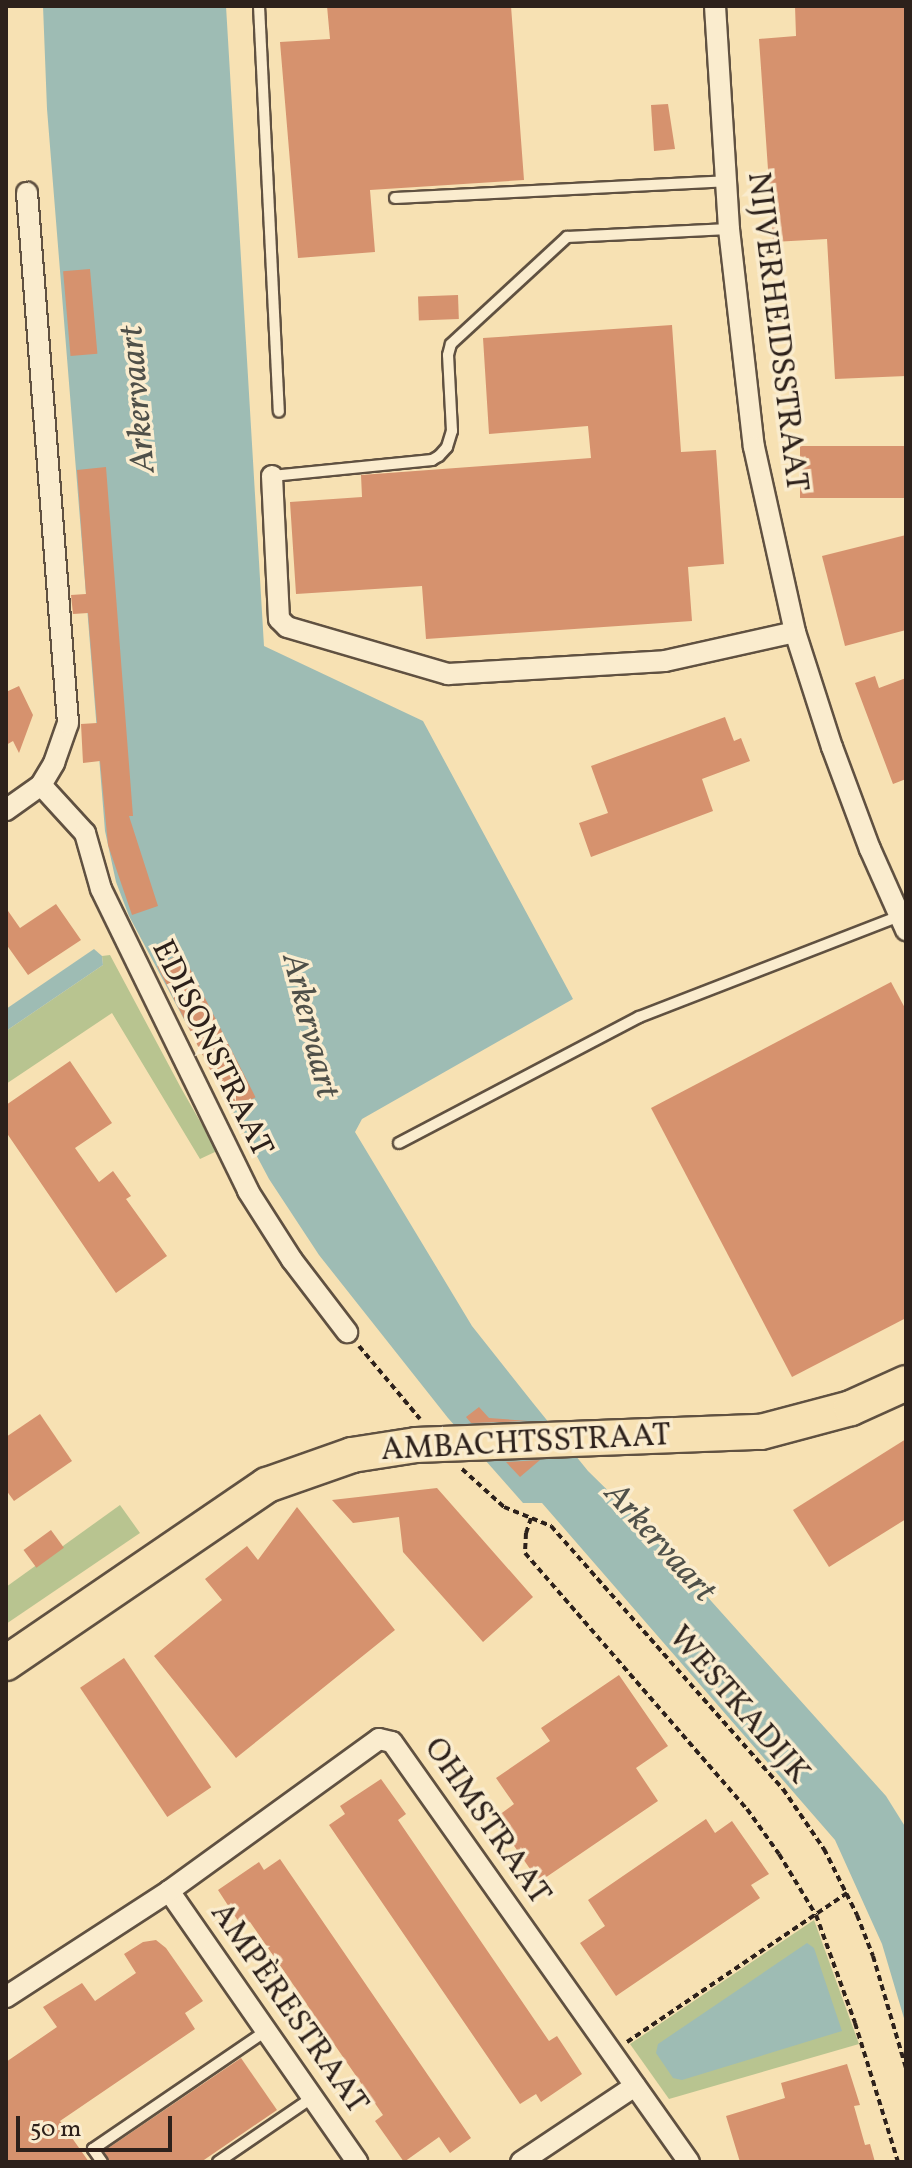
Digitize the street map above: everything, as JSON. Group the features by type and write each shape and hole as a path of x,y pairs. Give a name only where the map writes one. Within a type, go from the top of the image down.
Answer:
{"main road":[{"name":"AMBACHTSSTRAAT","path":"6,1663 267,1485 352,1455 394,1446 761,1432 851,1408 906,1383"}],"street":[{"name":"NIJVERHEIDSSTRAAT","path":"715,6 729,229 754,447 795,632 832,747 902,923"},
{"path":"6,810 41,785 62,744 68,723 27,193"},
{"path":"272,476 279,619 287,627 448,674 665,661 795,632"},
{"name":"EDISONSTRAAT","path":"41,785 85,833 101,889 248,1191 292,1260 347,1332"},
{"name":"OHMSTRAAT","path":"6,1997 169,1891 379,1739 392,1742 689,2162"},
{"name":"AMPÈRESTRAAT","path":"169,1891 357,2162"},
{"path":"521,2162 635,2086"}],"lane":[{"path":"259,6 279,412"},
{"path":"395,198 726,181"},
{"path":"272,476 432,460 439,456 447,447 452,431 448,355 451,344 567,237 729,229"},
{"path":"399,1143 639,1017 902,923"},
{"path":"102,2162 93,2149 266,2031"},
{"path":"218,2162 313,2097"}],"path":[{"name":"WESTKADIJK","path":"347,1332 454,1443 465,1475 504,1507 551,1526 783,1789 824,1849 847,1893 873,1956 906,2068"},
{"path":"531,1518 525,1553 747,1809 816,1915 855,2023 898,2162"},
{"path":"613,2052 847,1893"}],"green space":[{"path":"110,955 217,1151 200,1159 112,1013 6,1084 6,1031 103,965 102,956"},
{"path":"120,1505 140,1533 6,1624 6,1587"},
{"path":"814,1920 859,2044 669,2099 630,2044"}],"water":[{"name":"Arkervaart","path":"43,6 226,6 264,646 423,721 573,999 362,1119 355,1132 472,1326 588,1471 643,1525 886,1796 906,1828 906,2025 882,1944 835,1840 542,1503 523,1503 448,1418 319,1255 269,1179 129,916 116,882 105,831 47,109"},
{"path":"94,949 102,956 103,965 6,1031 6,1009"},
{"path":"807,1943 814,1948 842,2031 682,2080 673,2078 656,2053 658,2044"}],"building":[{"path":"327,6 511,6 524,180 370,190 375,252 298,258 280,42 330,39"},
{"path":"795,6 906,6 906,376 835,379 827,239 773,242 759,39 796,36"},
{"path":"668,104 675,149 654,151 651,105"},
{"path":"90,269 97,354 71,356 63,271"},
{"path":"458,295 459,319 419,320 418,296"},
{"path":"672,325 681,452 716,450 724,564 688,567 692,621 426,639 422,586 296,594 290,502 362,497 361,475 591,458 588,426 489,434 483,338"},
{"path":"800,446 906,446 906,498 800,498"},
{"path":"106,467 133,816 129,816 158,906 132,915 108,845 100,761 83,763 81,724 97,723 88,613 73,614 71,595 86,594 77,470"},
{"path":"906,535 906,630 845,646 822,556"},
{"path":"875,676 879,688 906,678 906,779 893,784 855,683"},
{"path":"19,686 33,715 19,753 13,741 6,745 6,692"},
{"path":"725,717 734,741 741,738 750,761 702,779 713,811 591,857 579,823 608,813 591,766"},
{"path":"56,904 81,940 28,975 6,944 6,908 20,928"},
{"path":"182,953 256,1097 231,1110 157,966"},
{"path":"891,982 906,1010 906,1318 792,1377 651,1108"},
{"path":"70,1061 112,1123 75,1148 99,1182 113,1171 131,1196 126,1199 167,1256 116,1293 6,1132 6,1105"},
{"path":"479,1407 489,1418 528,1421 471,1423 466,1417"},
{"path":"40,1414 72,1461 14,1501 6,1490 6,1437"},
{"path":"906,1439 906,1519 829,1567 793,1510"},
{"path":"540,1460 520,1477 506,1462"},
{"path":"437,1488 533,1597 483,1642 403,1552 399,1517 353,1523 332,1500"},
{"path":"297,1507 395,1630 236,1758 154,1656 222,1600 205,1579 247,1546 258,1560"},
{"path":"51,1530 64,1548 36,1568 23,1550"},
{"path":"124,1658 211,1787 167,1817 80,1688"},
{"path":"619,1675 668,1746 636,1768 658,1801 539,1882 495,1818 514,1804 496,1778 550,1741 541,1728"},
{"path":"381,1779 406,1814 398,1820 549,2041 557,2036 582,2074 541,2102 536,2094 520,2104 329,1825 345,1814 340,1806"},
{"path":"706,1819 715,1833 732,1821 769,1874 751,1885 760,1898 616,1996 580,1943 605,1926 588,1900"},
{"path":"280,1859 471,2138 450,2153 439,2137 404,2162 375,2121 383,2115 250,1922 242,1927 218,1890 259,1862 264,1870"},
{"path":"156,1940 166,1948 203,2001 185,2013 195,2029 60,2121 89,2162 6,2162 6,2062 57,2027 43,2007 82,1983 95,2001 136,1973 124,1954 143,1942"},
{"path":"241,2058 277,2110 201,2162 110,2162 104,2151"},
{"path":"847,2064 860,2105 854,2106 865,2145 870,2144 875,2162 740,2162 726,2116 785,2098 781,2083"}]}
